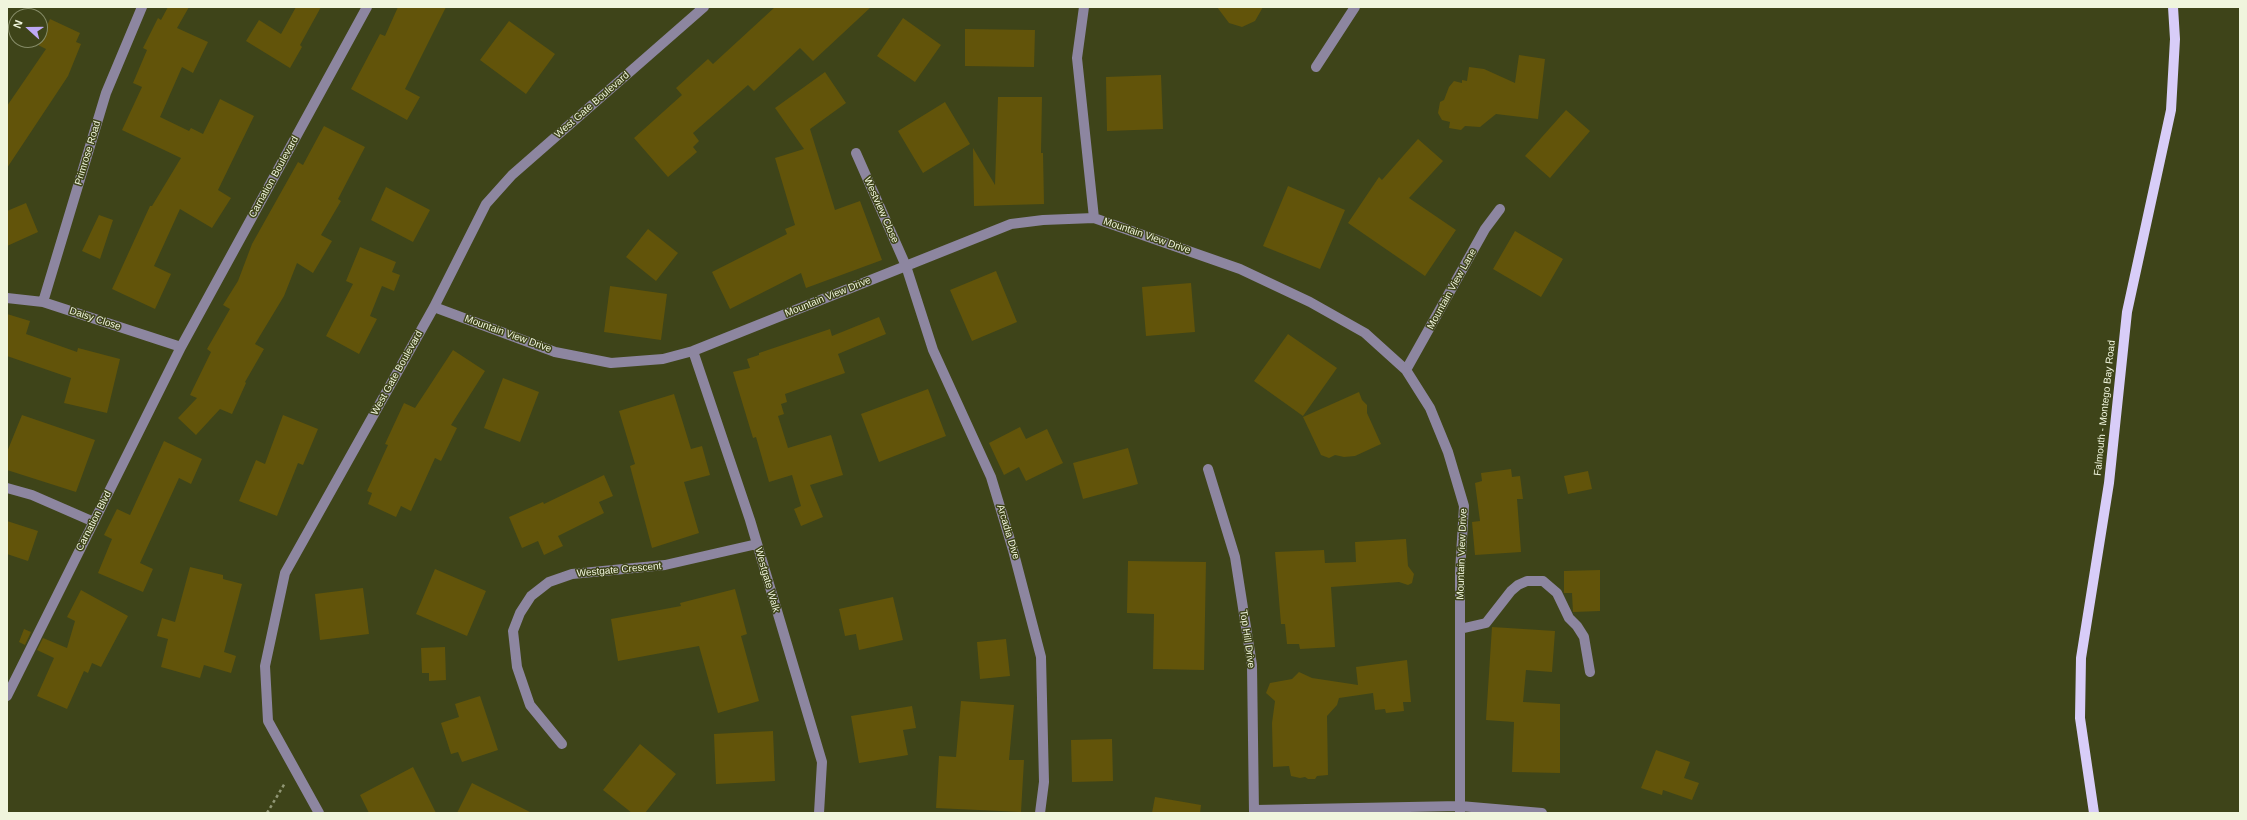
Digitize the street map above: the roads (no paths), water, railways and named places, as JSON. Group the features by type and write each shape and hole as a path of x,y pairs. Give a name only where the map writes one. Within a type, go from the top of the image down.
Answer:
{"main road":[{"name":"Falmouth - Montego Bay Road","path":"2094,813 2080,718 2082,658 2109,483 2127,312 2171,110 2175,39 2172,7"}],"street":[{"name":"Primrose Road","path":"43,302 106,93 142,7"},
{"name":"Carnation Boulevard","path":"181,347 367,7"},
{"name":"West Gate Boulevard","path":"319,813 268,721 265,666 286,573 434,308 486,204 512,175 704,7"},
{"path":"1084,7 1077,58 1094,218"},
{"path":"1316,67 1355,7"},
{"name":"Westview Close","path":"856,153 906,266"},
{"name":"Mountain View Lane","path":"1406,370 1485,229 1500,209"},
{"name":"Mountain View Drive","path":"434,308 555,352 611,363 663,359 693,351 1011,224 1043,220 1094,218 1240,269 1310,302 1365,333 1406,370 1430,408 1448,452 1464,506 1460,629 1460,810"},
{"name":"Arcadia Dive","path":"906,266 934,350 991,477 1013,550 1041,657 1044,782 1040,813"},
{"name":"Daisy Close","path":"7,298 43,302 181,347"},
{"name":"Carnation Blvd","path":"8,693 181,347"},
{"name":"Westgate Walk","path":"693,351 757,544 822,762 819,813"},
{"name":"Top Hill Drive","path":"1208,469 1235,557 1252,665 1255,812"},
{"path":"7,488 32,495 94,522"},
{"name":"Westgate Crescent","path":"562,744 530,706 517,666 513,631 520,613 531,596 549,582 572,574 665,566 757,544"},
{"path":"1460,629 1486,623 1511,591 1518,585 1527,581 1543,581 1557,593 1569,618 1577,626 1584,637 1590,672"},
{"path":"1255,812 1460,810 1542,813"}]}
